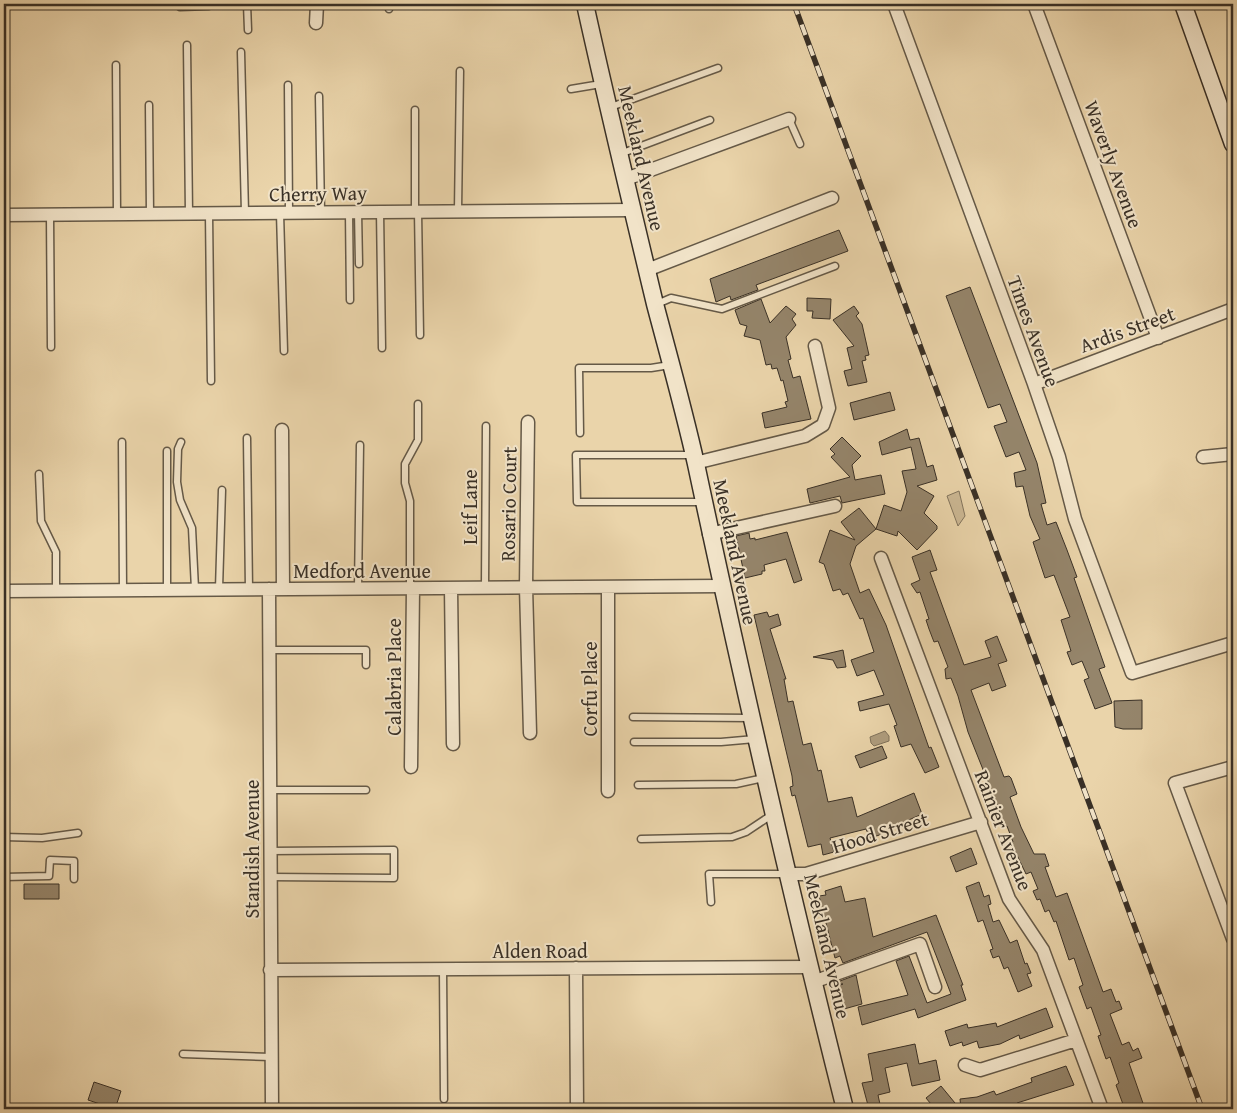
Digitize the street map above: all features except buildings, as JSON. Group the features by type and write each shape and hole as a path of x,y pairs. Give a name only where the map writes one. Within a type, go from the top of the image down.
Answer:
{"main road":[{"name":"Meekland Avenue","path":"585,4 632,210 694,459 709,534 765,777 790,874 811,974 845,1109"},
{"path":"1182,4 1233,144"}],"street":[{"path":"316,23 317,4"},
{"name":"Times Avenue","path":"894,4 1034,384 1059,457 1075,519 1132,672 1233,644"},
{"name":"Waverly Avenue","path":"1034,4 1158,338"},
{"path":"626,179 789,119"},
{"path":"647,270 832,198"},
{"name":"Cherry Way","path":"4,215 632,210"},
{"name":"Ardis Street","path":"1034,384 1233,309"},
{"path":"694,459 806,436 823,425 829,408 815,346"},
{"name":"Rosario Court","path":"528,422 526,587 530,733"},
{"path":"282,430 283,589"},
{"path":"1203,457 1233,454"},
{"path":"709,534 835,506"},
{"name":"Rainier Avenue","path":"881,558 1009,899 1043,950 1102,1109"},
{"name":"Medford Avenue","path":"4,591 721,586"},
{"name":"Corfu Place","path":"608,587 608,791"},
{"name":"Calabria Place","path":"411,588 411,767"},
{"path":"451,588 452,744"},
{"name":"Standish Avenue","path":"269,589 272,1109"},
{"path":"1233,767 1175,783 1233,939"},
{"name":"Hood Street","path":"790,874 806,874 981,822"},
{"name":"Alden Road","path":"270,970 576,968 811,974 920,944 935,987"},
{"path":"576,968 577,1109"},
{"path":"965,1065 980,1070 1076,1040"}],"lane":[{"path":"180,4 180,7 210,6"},
{"path":"247,4 248,30"},
{"path":"187,45 190,214"},
{"path":"241,52 245,213"},
{"path":"116,65 118,214"},
{"path":"608,108 718,68"},
{"path":"458,210 460,71"},
{"path":"572,89 602,84"},
{"path":"284,350 284,213 288,85"},
{"path":"319,96 321,212"},
{"path":"149,105 150,214"},
{"path":"415,110 420,335"},
{"path":"789,119 800,144"},
{"path":"619,154 710,120"},
{"path":"380,211 382,348"},
{"path":"354,212 359,264"},
{"path":"350,300 354,212"},
{"path":"209,214 211,381"},
{"path":"50,215 51,347"},
{"path":"656,304 671,298 722,309 835,266"},
{"path":"580,433 578,368 651,368 671,365"},
{"path":"411,588 410,501 405,483 405,464 418,440 418,404"},
{"name":"Leif Lane","path":"485,588 486,426"},
{"path":"247,438 249,589"},
{"path":"122,442 123,590"},
{"path":"181,442 178,449 177,482 180,500 192,528 195,589"},
{"path":"358,588 360,445"},
{"path":"167,451 167,589"},
{"path":"694,459 576,455 577,502 703,502"},
{"path":"39,474 41,520 56,552 56,590"},
{"path":"219,589 222,490"},
{"path":"269,650 366,650 366,665"},
{"path":"633,717 751,718"},
{"path":"634,742 721,742 756,739"},
{"path":"638,785 736,784 765,777"},
{"path":"270,790 366,790"},
{"path":"641,839 732,837 746,832 774,814"},
{"path":"4,837 42,838 78,833"},
{"path":"270,852 394,850 394,878 270,877"},
{"path":"4,877 49,876 50,860 74,861 74,878"},
{"path":"711,902 709,874 790,874"},
{"path":"443,969 444,1100"},
{"path":"183,1054 271,1057"}],"shaded area":[{"path":"959,491 965,516 958,526 947,496"},
{"path":"885,731 889,736 889,741 874,746 871,743 870,737"}],"railway":[{"path":"794,4 1202,1109"}]}
